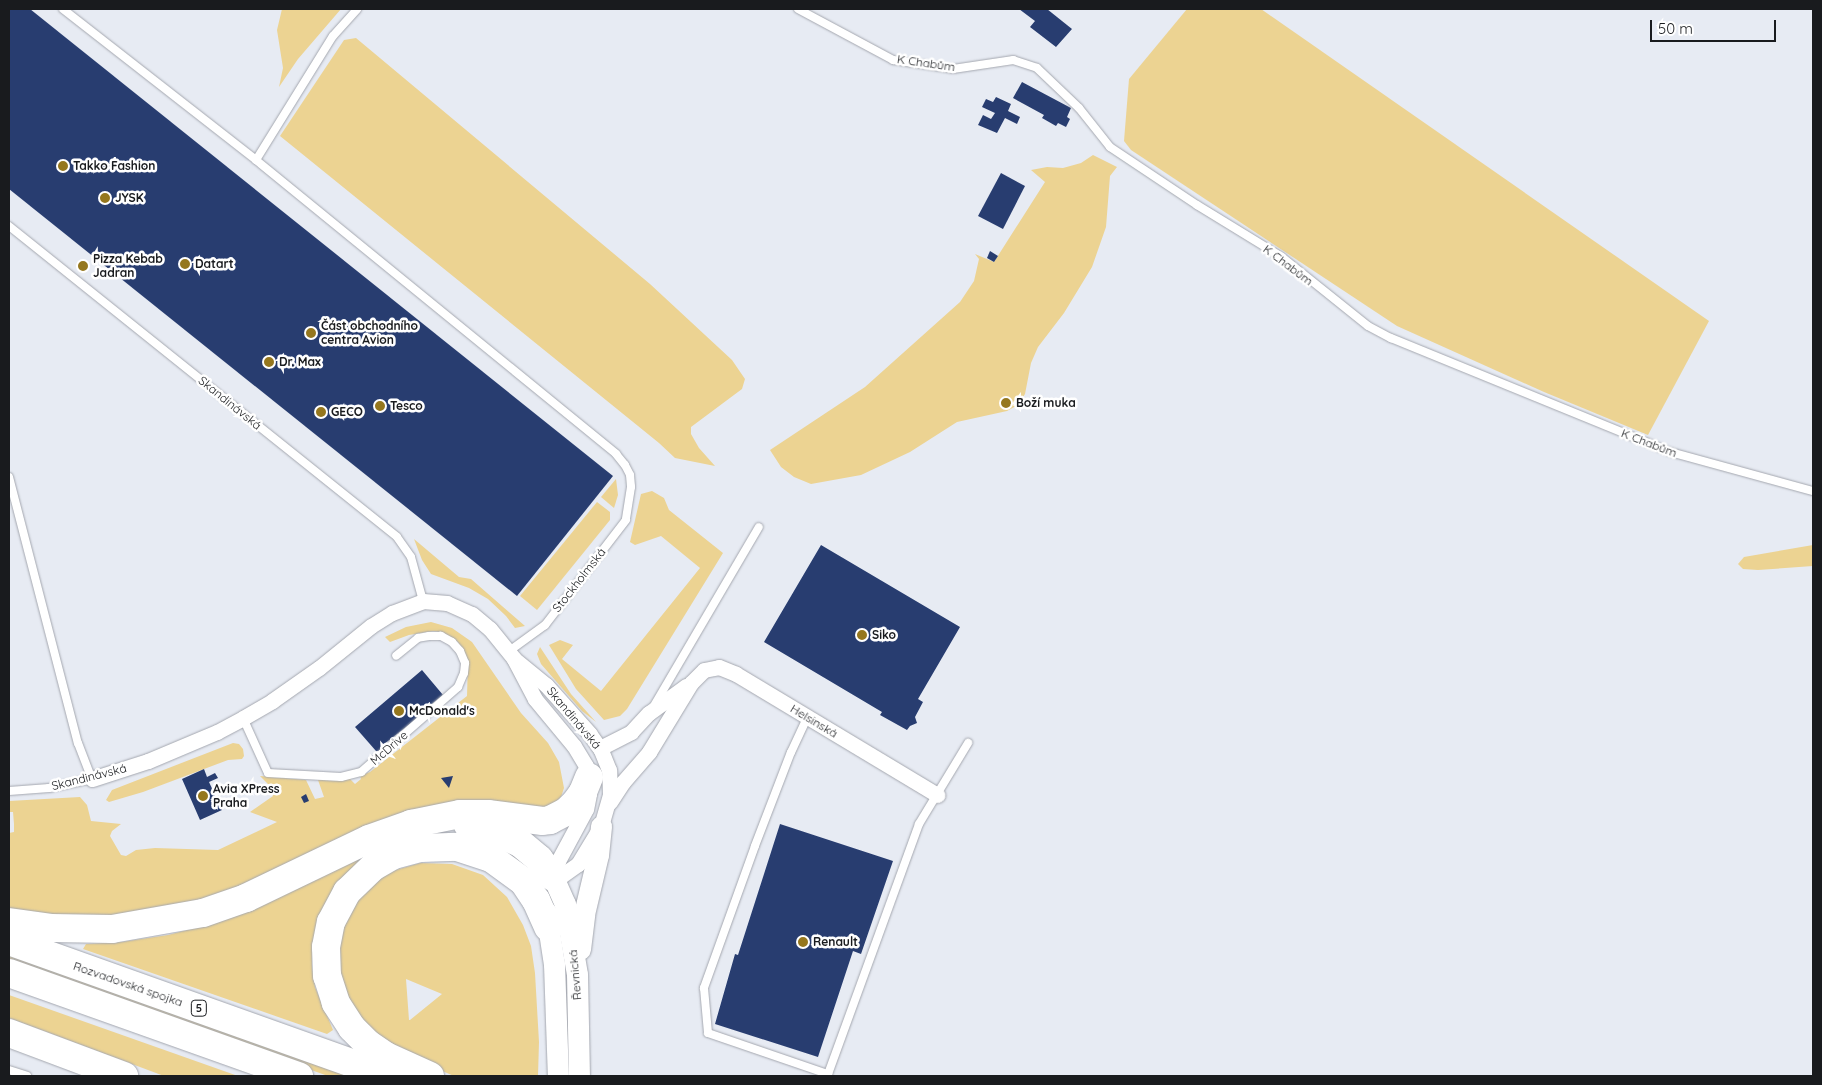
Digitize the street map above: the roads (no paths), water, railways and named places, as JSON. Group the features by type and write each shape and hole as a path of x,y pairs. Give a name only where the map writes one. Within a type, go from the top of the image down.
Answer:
{"highway":[{"path":"12,938 51,928 112,929 203,914 253,895 369,839 397,829 460,814 536,821 550,820 566,812 576,802 583,792 589,777"},
{"path":"434,820 473,825 508,837 530,850 553,877"},
{"path":"430,1076 376,1050 359,1035 341,1012 329,987 325,966 326,947 331,922 347,892 363,875 387,859 411,850 448,846 466,849 491,858 523,881 536,900 548,927"},
{"path":"514,874 537,878 553,877"},
{"name":"Rozvadovská spojka","path":"12,938 388,1076"},
{"path":"9,973 299,1076"},
{"path":"9,1033 124,1076"}],"main road":[{"path":"577,974 584,914 598,854 604,817"},
{"name":"Řevnická","path":"553,877 547,900 548,927 554,964 557,1067"},
{"name":"Řevnická","path":"553,877 566,904 577,974 578,1071"}],"street":[{"name":"Skandinávská","path":"92,778 148,761 218,732 272,701 318,669 371,626 403,608 423,601 447,603 472,614 485,624 511,656 535,699 581,756 589,777 589,794 586,809 579,825 564,848 553,877"},
{"name":"Skandinávská","path":"511,656 546,685 600,748 606,759 611,782 604,817 578,864 567,873 553,877"},
{"name":"Helsinská","path":"600,748 630,732 649,713 691,683 704,670 720,667 728,669 937,795"},
{"name":"Helsinská","path":"604,817 618,788 650,752 691,683"}],"lane":[{"name":"Stockholmská","path":"63,9 256,160 616,454 630,475 630,494 626,520 545,625 511,656"},
{"path":"256,160 333,36 357,9"},
{"name":"K Chabům","path":"798,9 893,60 953,69 1013,60 1037,68 1078,108 1110,146 1197,205 1282,257 1368,326 1390,338 1670,452 1813,491"},
{"name":"Skandinávská","path":"9,226 375,519 407,549 414,565 423,601"},
{"path":"9,477 78,743 92,778"},
{"path":"649,713 759,527"},
{"name":"McDrive","path":"243,718 268,773 340,777 361,772 458,687 465,668 464,660 457,647 446,638 435,635 418,638 396,656"},
{"path":"807,718 791,752 755,846 704,988 708,1033 828,1074 919,824 968,743"},
{"name":"Skandinávská","path":"9,792 49,788 92,778"},
{"path":"9,1070 27,1076"}],"place":[{"name":"Takko Fashion","path":"63,166"},
{"name":"JYSK","path":"105,198"},
{"name":"Datart","path":"185,264"},
{"name":"Pizza Kebab Jadran","path":"83,266"},
{"name":"Část obchodního centra Avion","path":"311,333"},
{"name":"Dr. Max","path":"269,362"},
{"name":"Boží muka","path":"1006,403"},
{"name":"Tesco","path":"380,406"},
{"name":"GECO","path":"321,412"},
{"name":"Siko","path":"862,635"},
{"name":"McDonald's","path":"399,711"},
{"name":"Avia XPress Praha","path":"203,796"},
{"name":"Renault","path":"803,942"}]}
